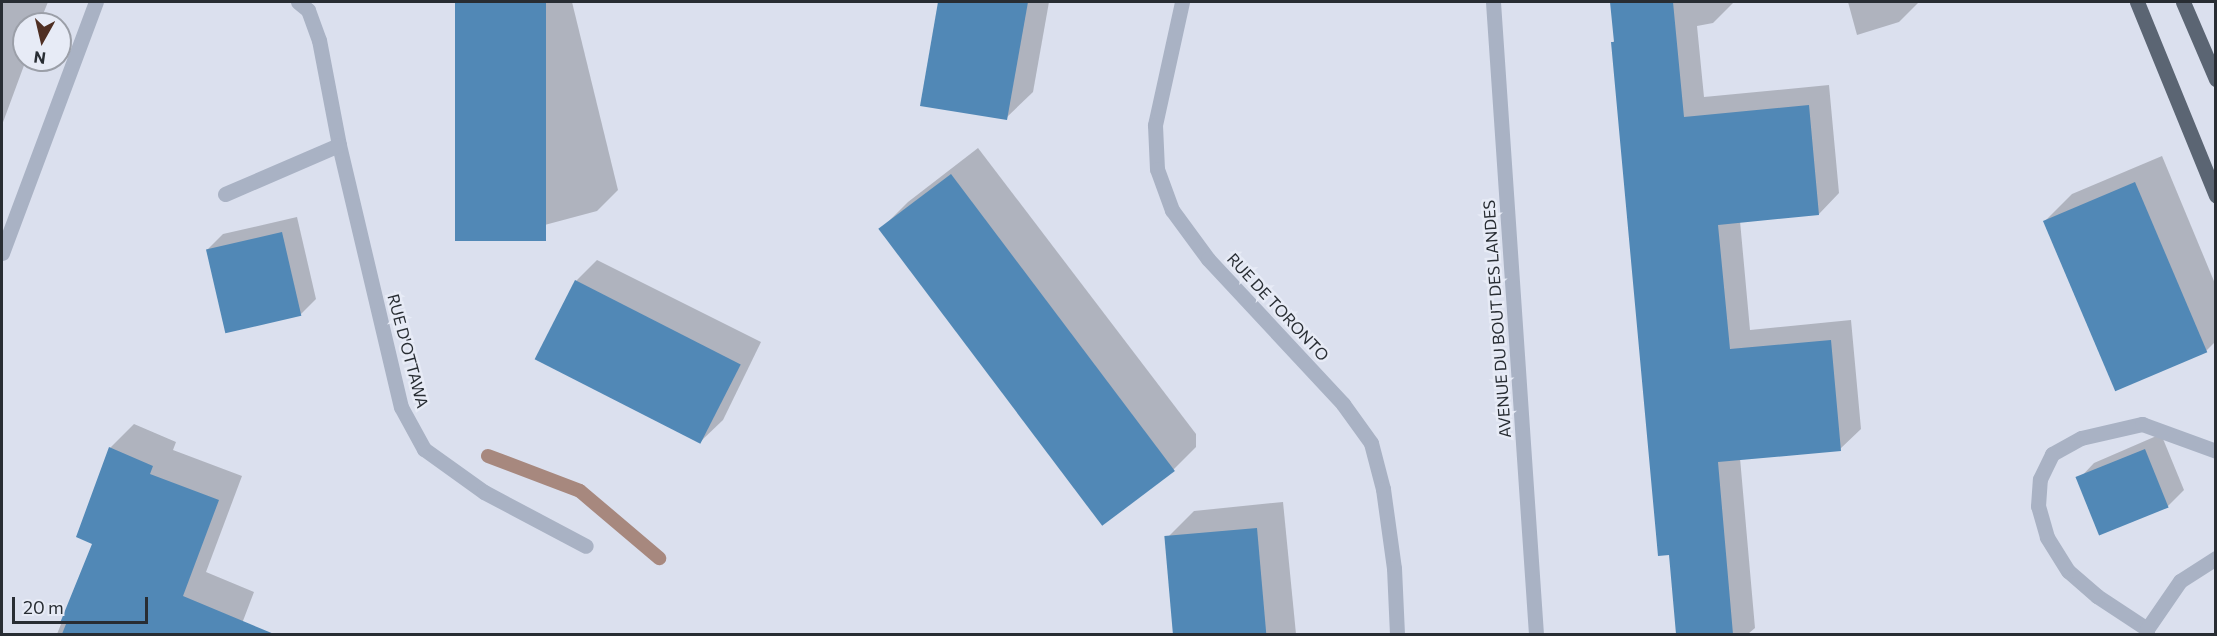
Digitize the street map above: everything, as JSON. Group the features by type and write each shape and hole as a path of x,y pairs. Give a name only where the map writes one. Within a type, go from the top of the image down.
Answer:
{"main road":[{"path":"2137,2 2216,196"},
{"path":"2183,2 2216,79"}],"street":[{"path":"2,253 96,2"},
{"name":"RUE D'OTTAWA","path":"298,2 308,10 319,40 339,145 401,407 424,449 484,492 586,546"},
{"name":"RUE DE TORONTO","path":"1182,2 1155,125 1157,169 1172,210 1208,259 1344,404 1371,443 1383,489 1392,556 1397,634"},
{"name":"AVENUE DU BOUT DES LANDES","path":"1493,2 1536,634"},
{"path":"225,194 339,145"},
{"path":"2216,451 2142,424 2081,438 2052,454 2040,479 2038,506 2047,537 2068,571 2097,596 2147,632 2180,581 2216,558"}],"building":[{"path":"455,2 546,2 546,241 455,241"},
{"path":"938,2 1028,2 1007,120 920,106"},
{"path":"1610,2 1673,2 1684,117 1809,105 1819,215 1718,225 1730,349 1831,340 1841,451 1718,462 1733,634 1676,634 1669,555 1658,556 1611,42 1614,42"},
{"path":"951,174 1175,471 1102,526 878,229"},
{"path":"2135,182 2207,352 2115,391 2043,221"},
{"path":"282,232 301,316 225,333 206,250"},
{"path":"575,280 741,364 700,444 535,359"},
{"path":"109,447 153,466 150,474 219,500 183,596 274,634 62,634 66,624 60,623 92,544 76,537"},
{"path":"2145,449 2169,507 2099,536 2075,477"},
{"path":"1257,528 1266,634 1173,634 1164,536"}],"waterway":[{"path":"488,456 580,491 659,558"}]}
